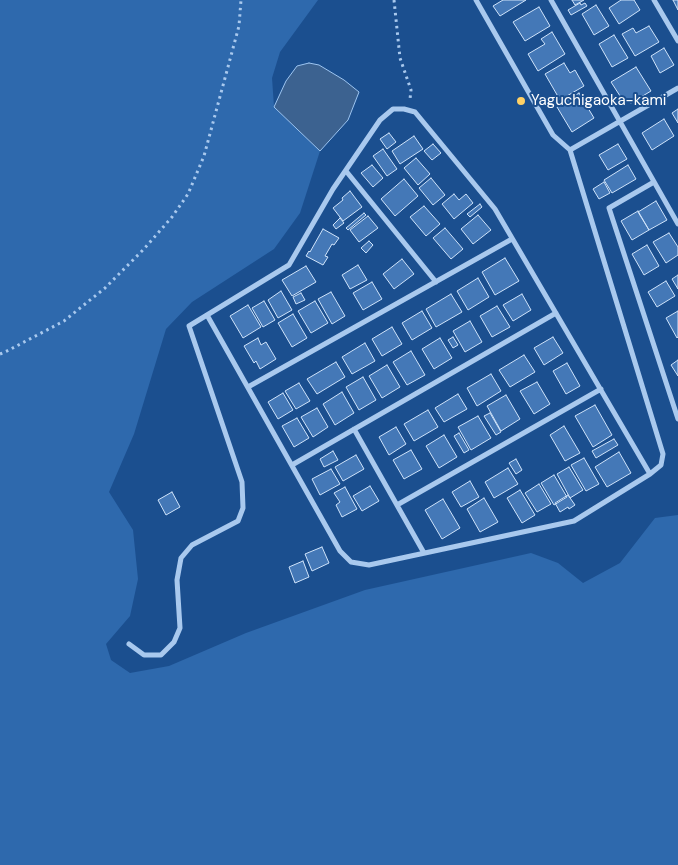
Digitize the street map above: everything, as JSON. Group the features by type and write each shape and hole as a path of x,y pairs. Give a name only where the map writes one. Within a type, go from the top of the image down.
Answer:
{"street":[{"path":"207,315 340,551 351,562 369,565 574,521 650,474 661,465 663,454 570,150 554,135 476,0"},
{"path":"550,0 678,224"},
{"path":"654,0 678,42"},
{"path":"570,150 678,88"},
{"path":"130,644 144,655 161,654 174,642 180,628 177,580 181,558 192,545 238,521 243,508 242,482 189,326 289,265 333,189 380,120 393,109 415,112 495,209 650,474"},
{"path":"346,170 436,282"},
{"path":"654,182 609,208 678,419"},
{"path":"248,387 512,239"},
{"path":"292,465 556,313"},
{"path":"397,506 601,390"},
{"path":"354,429 424,553"}],"path":[{"path":"0,354 64,321 104,288 143,250 188,194 204,156 239,26 241,0"},
{"path":"394,0 400,58 410,90 410,99"}],"shaded area":[{"path":"0,0 318,0 280,52 272,78 274,107 320,151 300,213 274,249 192,302 166,329 134,434 109,492 133,530 138,579 130,616 106,644 111,660 130,673 169,666 246,633 365,590 531,553 558,563 583,583 620,563 655,518 678,515 678,865 0,865"},
{"path":"309,63 319,65 344,80 359,92 348,120 320,151 274,107 286,81 297,66"}],"building":[{"path":"503,0 526,0 500,16 493,6"},
{"path":"572,0 584,0 575,5"},
{"path":"621,0 634,0 640,10 619,24 609,8"},
{"path":"673,0 678,0 678,10"},
{"path":"580,3 581,5 585,3 587,6 571,15 568,10"},
{"path":"596,5 609,26 594,35 582,14"},
{"path":"539,7 550,26 525,41 513,22"},
{"path":"649,26 659,42 635,56 622,34 633,28 636,33"},
{"path":"552,32 565,54 538,71 528,54 545,44 541,39"},
{"path":"614,35 628,58 612,67 599,44"},
{"path":"664,48 674,65 660,73 651,56"},
{"path":"564,63 570,73 575,70 584,86 560,100 545,74"},
{"path":"636,67 651,91 631,103 622,99 611,82"},
{"path":"579,93 594,118 572,132 557,107"},
{"path":"678,109 678,123 672,113"},
{"path":"664,119 674,136 652,150 642,133"},
{"path":"389,133 396,142 387,149 380,139"},
{"path":"414,136 423,149 400,164 392,151"},
{"path":"433,144 441,153 432,160 424,151"},
{"path":"618,144 627,159 608,170 599,155"},
{"path":"383,149 397,169 387,176 373,156"},
{"path":"416,158 430,174 418,185 404,168"},
{"path":"372,165 383,178 373,187 361,173"},
{"path":"628,165 636,179 612,193 604,180"},
{"path":"431,178 445,195 433,205 419,188"},
{"path":"404,179 418,196 395,216 381,199"},
{"path":"604,182 610,193 599,199 593,189"},
{"path":"350,191 362,207 343,221 333,208"},
{"path":"454,194 459,200 466,194 473,203 454,219 442,204"},
{"path":"656,201 667,220 649,230 638,212"},
{"path":"480,204 482,207 470,217 467,214"},
{"path":"424,206 440,224 426,236 410,217"},
{"path":"638,211 649,230 632,240 621,221"},
{"path":"364,213 366,215 348,230 346,228"},
{"path":"478,215 491,230 473,244 461,229"},
{"path":"368,216 378,228 359,242 350,230"},
{"path":"340,218 344,223 336,229 333,225"},
{"path":"445,228 463,249 451,259 433,238"},
{"path":"323,229 339,238 334,245 332,244 325,256 328,257 323,265 306,256"},
{"path":"669,233 678,247 678,255 666,263 653,242"},
{"path":"369,241 373,245 366,253 361,248"},
{"path":"647,245 659,266 644,275 632,254"},
{"path":"505,258 519,281 495,295 482,272"},
{"path":"402,259 414,274 394,289 383,274"},
{"path":"358,265 367,280 350,289 342,275"},
{"path":"306,266 316,282 292,296 282,280"},
{"path":"678,275 678,289 672,279"},
{"path":"478,278 489,297 468,310 457,291"},
{"path":"666,281 675,296 657,307 648,292"},
{"path":"372,282 382,299 363,310 353,293"},
{"path":"281,291 292,310 278,318 268,300"},
{"path":"331,292 345,316 332,324 318,299"},
{"path":"301,293 305,300 296,304 293,297"},
{"path":"451,294 462,312 436,327 426,309"},
{"path":"522,294 531,310 513,321 503,305"},
{"path":"264,301 275,320 263,327 252,308"},
{"path":"315,301 328,323 311,333 298,311"},
{"path":"248,305 261,327 243,338 230,316"},
{"path":"497,306 510,327 492,337 480,316"},
{"path":"422,311 432,328 412,340 402,323"},
{"path":"678,311 678,337 677,338 666,318"},
{"path":"293,314 307,338 292,347 278,323"},
{"path":"470,321 482,342 465,352 453,331"},
{"path":"392,327 402,344 382,356 372,339"},
{"path":"453,337 458,345 453,348 448,340"},
{"path":"553,337 563,353 544,365 534,348"},
{"path":"258,338 261,345 266,342 276,359 260,369 244,346"},
{"path":"440,338 452,358 434,369 422,349"},
{"path":"365,343 375,361 352,374 342,357"},
{"path":"411,351 425,375 407,385 393,362"},
{"path":"524,355 535,372 510,387 499,370"},
{"path":"678,360 678,376 671,365"},
{"path":"336,362 345,377 317,394 307,379"},
{"path":"567,363 580,386 566,394 553,371"},
{"path":"387,365 400,387 382,398 369,376"},
{"path":"491,374 501,391 477,406 467,388"},
{"path":"363,377 376,400 359,410 346,387"},
{"path":"537,382 550,404 534,414 520,391"},
{"path":"299,383 310,401 296,409 285,391"},
{"path":"342,392 354,413 335,425 323,404"},
{"path":"283,393 293,410 278,419 268,402"},
{"path":"458,394 467,409 444,422 435,408"},
{"path":"506,395 520,419 501,431 487,406"},
{"path":"595,405 612,435 593,447 575,416"},
{"path":"317,408 328,427 313,437 301,417"},
{"path":"428,410 438,427 414,441 404,424"},
{"path":"490,413 501,432 496,435 484,416"},
{"path":"478,416 491,438 471,450 458,427"},
{"path":"297,418 309,438 294,447 282,426"},
{"path":"564,426 580,453 565,461 550,435"},
{"path":"396,427 406,444 389,455 379,437"},
{"path":"459,433 469,450 464,453 454,436"},
{"path":"444,435 457,457 439,468 426,446"},
{"path":"614,439 618,445 596,458 592,451"},
{"path":"411,450 422,469 404,479 393,460"},
{"path":"333,451 338,460 324,467 320,459"},
{"path":"619,452 631,473 607,487 595,467"},
{"path":"356,455 364,469 343,481 335,467"},
{"path":"584,458 599,484 586,491 571,465"},
{"path":"516,459 522,470 516,474 509,463"},
{"path":"569,467 583,490 570,498 557,474"},
{"path":"508,468 518,484 494,498 485,482"},
{"path":"331,469 340,484 320,495 312,479"},
{"path":"554,475 567,497 554,505 541,483"},
{"path":"470,481 479,497 461,507 452,492"},
{"path":"539,484 551,504 537,512 525,493"},
{"path":"370,486 379,501 362,511 353,496"},
{"path":"345,487 357,509 342,517 336,505 340,502 334,493"},
{"path":"520,490 535,515 522,523 507,498"},
{"path":"172,492 180,507 166,515 158,500"},
{"path":"568,495 575,505 560,512 555,503"},
{"path":"484,498 498,522 480,532 467,509"},
{"path":"443,499 460,528 442,539 425,510"},
{"path":"322,547 329,563 312,571 305,554"},
{"path":"303,561 309,577 295,583 289,567"}],"place":[{"name":"Yaguchigaoka-kami","path":"521,101"}]}
